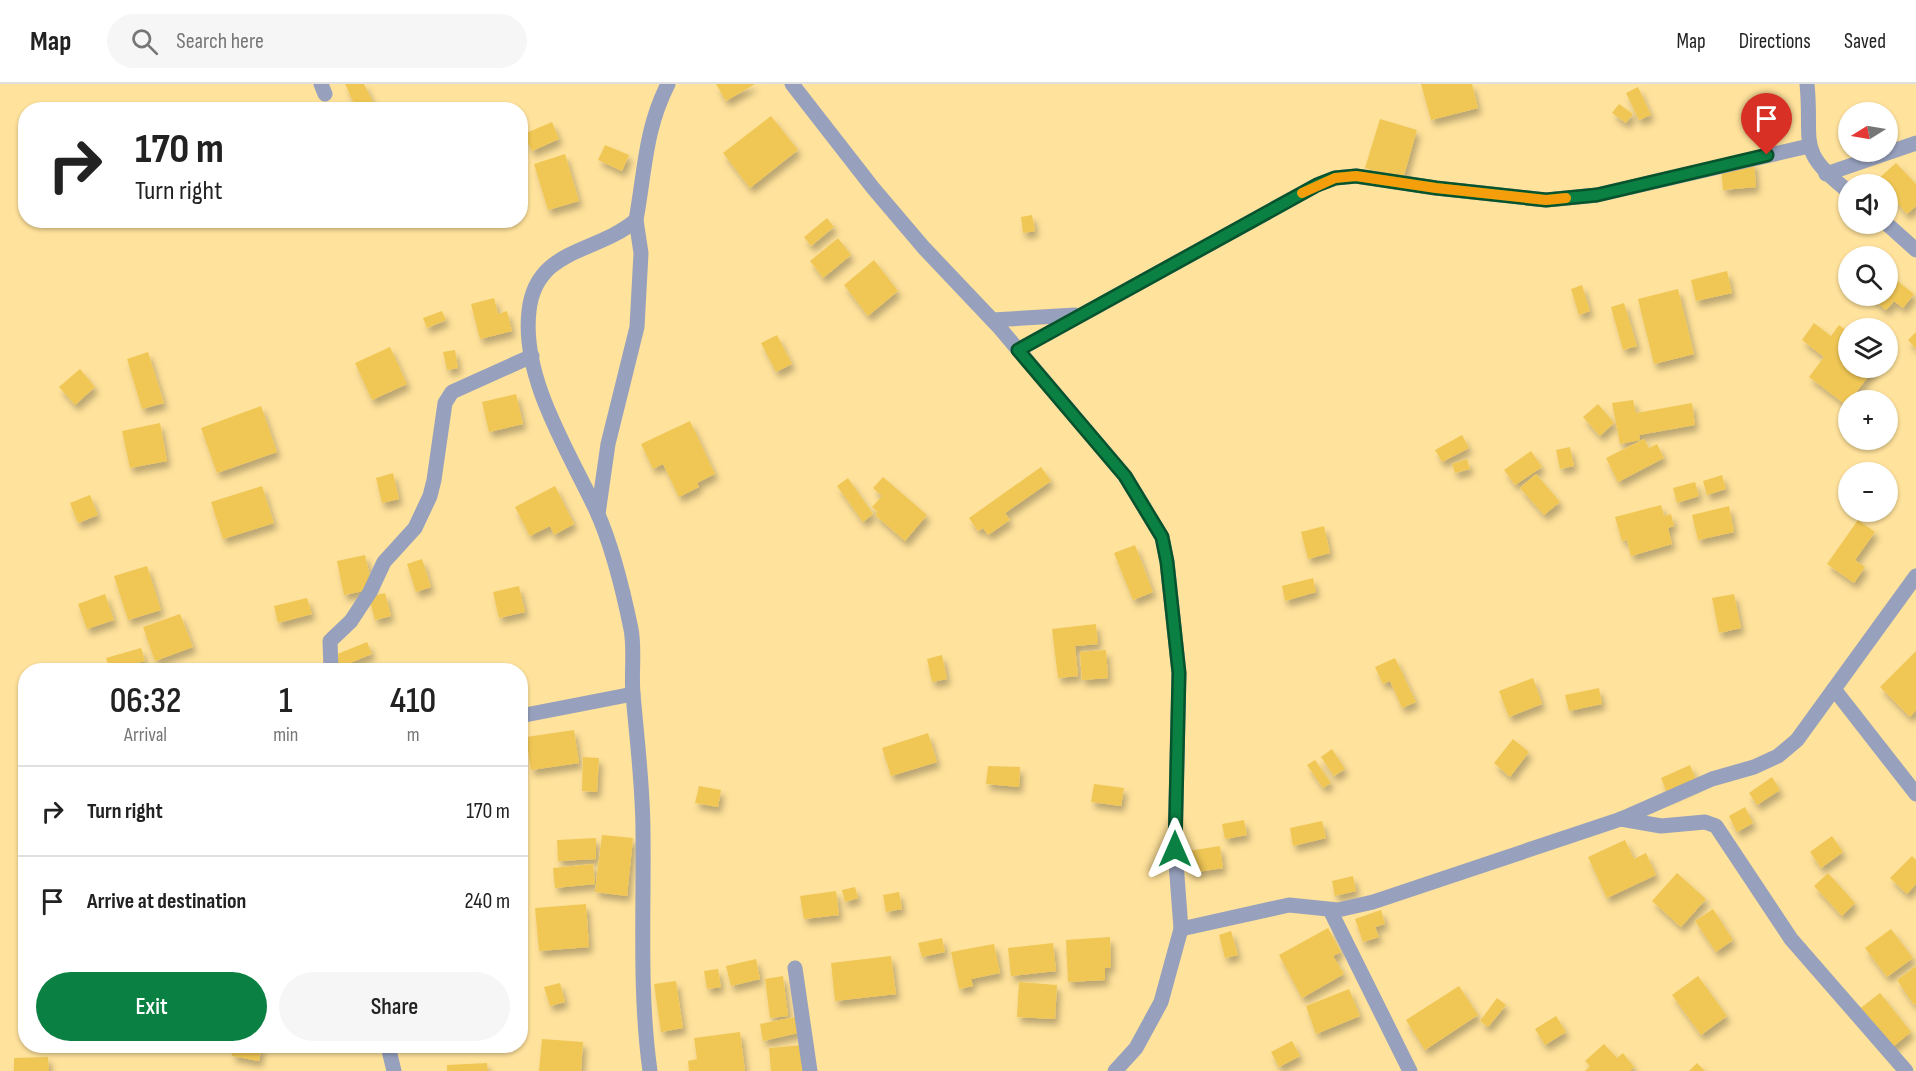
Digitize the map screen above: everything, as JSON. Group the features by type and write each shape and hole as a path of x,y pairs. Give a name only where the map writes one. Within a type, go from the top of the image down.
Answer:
{"street":[{"path":"598,514 608,444 637,327 641,253 636,220 647,139 655,110 668,84"},
{"path":"792,84 902,222 993,320 1125,476 1162,537 1167,562 1179,673 1175,849 1181,929 1161,1002 1136,1048 1115,1071"},
{"path":"1807,84 1809,146 1815,161 1838,183"},
{"path":"1826,174 1916,143"},
{"path":"1018,350 1317,185 1335,178 1356,176 1436,188 1546,200 1597,195 1809,146"},
{"path":"636,220 622,232 552,263 539,282 529,310 532,356 539,382 562,446 598,514 616,567 631,632 633,694 642,789 642,1018 650,1071"},
{"path":"1898,234 1916,250"},
{"path":"993,320 1081,315"},
{"path":"331,663 330,641 351,621 370,592 384,562 415,528 430,496 445,403 452,392 532,356"},
{"path":"1181,929 1289,904 1330,910 1373,902 1620,819 1712,779 1754,767 1779,756 1797,740 1916,576"},
{"path":"1834,689 1916,794"},
{"path":"528,714 633,694"},
{"path":"1620,819 1661,826 1705,822 1716,826 1791,939 1831,988 1906,1071"},
{"path":"1330,910 1410,1071"},
{"path":"795,968 810,1071"},
{"path":"390,1053 394,1071"}],"building":[{"path":"345,84 364,84 373,102 353,102"},
{"path":"716,84 755,84 726,101"},
{"path":"1421,84 1472,84 1478,108 1431,120"},
{"path":"1638,87 1651,115 1639,120 1626,93"},
{"path":"1619,104 1633,114 1626,123 1612,113"},
{"path":"771,116 798,150 750,188 723,153"},
{"path":"1380,119 1417,130 1403,179 1365,168"},
{"path":"552,122 559,139 532,151 528,142 528,132"},
{"path":"605,145 629,155 622,171 598,160"},
{"path":"565,154 579,201 548,210 534,164"},
{"path":"1754,162 1756,187 1723,190 1721,165"},
{"path":"1896,163 1916,184 1916,206 1907,214 1898,204 1898,174 1884,174"},
{"path":"1032,215 1035,231 1023,233 1021,217"},
{"path":"827,218 834,227 811,246 804,237"},
{"path":"838,238 851,255 823,278 810,261"},
{"path":"874,260 898,291 868,316 844,285"},
{"path":"1727,271 1732,293 1696,301 1691,280"},
{"path":"1898,282 1914,294 1903,308 1898,304"},
{"path":"1582,285 1590,311 1579,315 1571,289"},
{"path":"1678,289 1694,354 1654,364 1638,299"},
{"path":"494,298 498,314 507,311 512,331 480,339 471,304"},
{"path":"1624,303 1637,346 1623,350 1611,307"},
{"path":"442,311 446,320 427,328 423,318"},
{"path":"1814,323 1831,336 1838,326 1838,378 1867,378 1858,390 1838,390 1838,399 1809,377 1824,357 1802,340"},
{"path":"1916,332 1916,349 1908,340"},
{"path":"777,335 792,364 776,372 761,343"},
{"path":"390,347 407,384 372,400 355,363"},
{"path":"455,350 458,368 447,370 443,352"},
{"path":"148,352 164,403 142,409 127,359"},
{"path":"80,369 95,387 75,405 59,387"},
{"path":"516,394 523,424 489,432 482,402"},
{"path":"1633,400 1636,413 1692,403 1695,425 1639,435 1640,440 1620,444 1612,403"},
{"path":"1598,404 1614,423 1600,436 1583,417"},
{"path":"261,406 277,452 217,473 201,428"},
{"path":"690,421 715,474 697,483 699,487 679,497 663,464 653,469 641,444"},
{"path":"160,423 167,461 130,468 122,431"},
{"path":"1462,435 1469,448 1442,462 1435,450"},
{"path":"1644,439 1649,448 1657,444 1664,458 1618,482 1606,458"},
{"path":"1570,447 1574,466 1560,469 1556,450"},
{"path":"1531,451 1542,467 1515,485 1504,470"},
{"path":"1467,459 1470,469 1455,473 1452,464"},
{"path":"1041,467 1051,481 1005,513 1010,520 988,535 983,528 978,531 969,518"},
{"path":"393,473 399,499 382,503 376,478"},
{"path":"1536,474 1560,502 1544,515 1520,488"},
{"path":"1722,475 1726,489 1707,495 1703,481"},
{"path":"883,477 927,515 905,541 875,515 878,512 872,507 882,496 873,488"},
{"path":"848,478 873,514 863,522 837,486"},
{"path":"1695,482 1699,496 1677,503 1673,488"},
{"path":"262,486 274,523 223,539 211,502"},
{"path":"555,486 574,524 554,535 550,526 530,536 515,507"},
{"path":"90,495 98,515 78,523 70,503"},
{"path":"1661,505 1664,516 1671,514 1674,526 1668,528 1672,544 1631,556 1627,540 1622,541 1615,517"},
{"path":"1729,506 1734,532 1698,540 1692,515"},
{"path":"1857,522 1861,522 1875,532 1855,560 1865,567 1854,583 1827,564"},
{"path":"1324,526 1330,553 1308,559 1301,532"},
{"path":"1135,545 1153,592 1133,600 1114,553"},
{"path":"365,555 373,589 344,595 337,561"},
{"path":"422,559 431,587 416,592 407,564"},
{"path":"147,566 161,610 128,620 114,576"},
{"path":"1313,578 1316,592 1285,601 1282,586"},
{"path":"519,586 525,612 499,618 493,592"},
{"path":"385,593 391,616 375,620 369,597"},
{"path":"105,594 114,620 87,629 78,604"},
{"path":"1734,594 1741,628 1719,633 1712,598"},
{"path":"307,598 312,614 278,623 274,606"},
{"path":"180,614 193,647 155,661 143,627"},
{"path":"1096,624 1098,644 1075,646 1078,676 1058,678 1052,629"},
{"path":"367,642 372,654 350,663 338,663 335,655"},
{"path":"141,648 145,661 108,663 106,658"},
{"path":"1106,650 1108,678 1082,680 1080,652"},
{"path":"1916,651 1916,710 1910,717 1880,687"},
{"path":"942,655 947,679 932,682 927,659"},
{"path":"1395,658 1416,702 1402,708 1390,681 1383,684 1375,667"},
{"path":"1533,678 1542,704 1509,717 1499,691"},
{"path":"1599,688 1602,704 1569,711 1565,695"},
{"path":"574,730 579,763 531,770 528,737"},
{"path":"928,733 937,762 891,776 882,748"},
{"path":"1513,739 1529,752 1510,777 1494,763"},
{"path":"1332,749 1345,769 1334,776 1321,757"},
{"path":"583,757 599,758 597,792 582,791"},
{"path":"1315,760 1331,783 1323,788 1307,765"},
{"path":"1690,765 1697,782 1668,795 1661,778"},
{"path":"988,766 1020,767 1019,787 986,784"},
{"path":"1772,777 1780,790 1757,805 1749,793"},
{"path":"1094,784 1124,788 1121,806 1091,802"},
{"path":"699,786 721,790 718,807 695,803"},
{"path":"1745,807 1753,823 1737,832 1729,816"},
{"path":"1244,820 1247,835 1225,839 1222,824"},
{"path":"1322,821 1326,838 1293,846 1290,828"},
{"path":"602,835 633,838 627,896 595,892"},
{"path":"1832,836 1843,852 1821,868 1810,852"},
{"path":"596,838 596,859 558,861 557,840"},
{"path":"1625,840 1634,859 1646,853 1656,875 1607,898 1588,857"},
{"path":"1220,846 1223,868 1191,873 1188,851"},
{"path":"1912,856 1916,860 1916,884 1907,894 1890,878"},
{"path":"593,864 595,884 555,888 553,868"},
{"path":"1677,873 1706,899 1681,927 1652,901"},
{"path":"1828,873 1855,903 1842,916 1814,886"},
{"path":"1353,876 1356,891 1335,896 1332,881"},
{"path":"855,887 858,898 845,902 842,890"},
{"path":"836,891 839,915 804,919 800,896"},
{"path":"899,892 902,909 886,912 883,895"},
{"path":"586,904 589,947 539,951 535,908"},
{"path":"1713,909 1733,940 1716,952 1695,921"},
{"path":"1381,910 1385,924 1375,927 1379,937 1363,942 1355,919"},
{"path":"1328,928 1341,952 1333,956 1344,974 1302,998 1279,955"},
{"path":"1891,929 1913,958 1887,977 1865,948"},
{"path":"1231,931 1238,955 1225,958 1219,935"},
{"path":"1110,937 1111,967 1105,968 1105,980 1068,982 1066,940"},
{"path":"942,938 945,952 922,957 918,943"},
{"path":"1053,943 1056,971 1011,976 1008,948"},
{"path":"994,944 1000,973 971,979 973,986 959,989 951,952"},
{"path":"891,956 896,994 835,1001 831,963"},
{"path":"756,959 760,979 731,986 726,966"},
{"path":"1916,966 1916,1004 1914,1005 1897,980"},
{"path":"718,969 721,987 707,989 704,971"},
{"path":"783,976 788,1016 770,1018 765,979"},
{"path":"1698,976 1727,1016 1701,1035 1672,995"},
{"path":"676,981 683,1028 661,1032 654,984"},
{"path":"1019,982 1057,985 1055,1019 1017,1017"},
{"path":"560,983 565,1002 550,1006 544,987"},
{"path":"1459,986 1478,1015 1425,1050 1406,1020"},
{"path":"1349,989 1360,1016 1316,1034 1306,1006"},
{"path":"1880,993 1911,1032 1889,1050 1858,1010"},
{"path":"1497,998 1506,1005 1488,1027 1480,1021"},
{"path":"1556,1016 1566,1032 1545,1045 1535,1029"},
{"path":"795,1017 798,1033 763,1041 760,1024"},
{"path":"740,1032 745,1071 689,1071 688,1061 697,1059 694,1038"},
{"path":"542,1039 583,1042 581,1071 539,1071"},
{"path":"1292,1041 1300,1056 1279,1067 1271,1052"},
{"path":"1604,1044 1617,1058 1623,1053 1634,1067 1630,1071 1585,1071 1590,1066 1585,1061"},
{"path":"802,1045 805,1071 771,1071 769,1048"},
{"path":"232,1053 261,1053 259,1061 232,1056"},
{"path":"48,1057 49,1071 14,1071 14,1058"},
{"path":"487,1063 488,1071 447,1071 447,1065"},
{"path":"1697,1063 1705,1071 1689,1071"}],"slow traffic":[{"path":"1302,193 1335,178 1356,176 1436,188 1546,200 1566,198"}],"route":[{"path":"1175,849 1179,673 1167,562 1162,537 1142,500 1125,476 1018,350 1317,185 1335,178 1356,176 1436,188 1546,200 1597,195 1767,155"}]}
